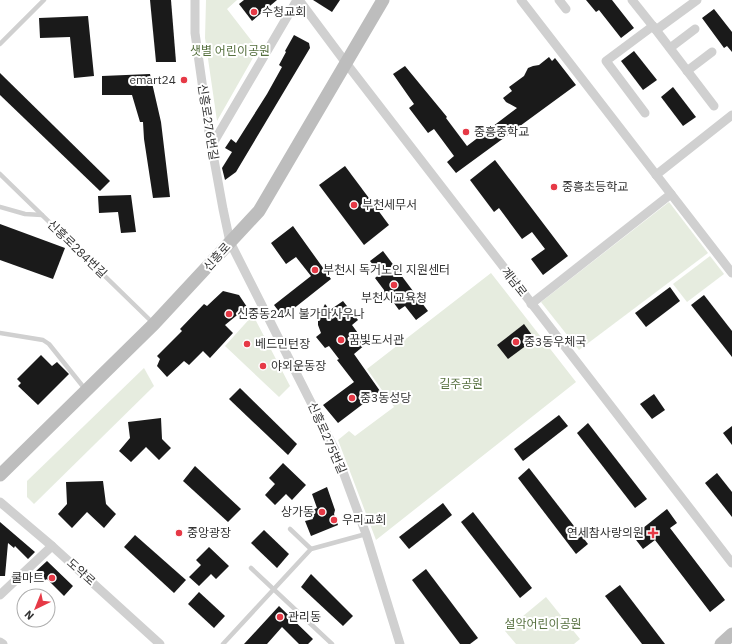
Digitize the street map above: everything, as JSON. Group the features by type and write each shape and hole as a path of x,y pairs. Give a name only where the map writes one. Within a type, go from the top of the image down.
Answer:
{"street":[{"name":"신흥로276번길","path":"195,0 195,33 212,145 230,242"},
{"path":"212,145 298,0"},
{"name":"계남로","path":"298,0 732,562"},
{"name":"신흥로","path":"0,475 154,324 259,211 383,0"},
{"path":"521,0 732,272"},
{"path":"560,0 566,9"},
{"path":"632,0 714,106"},
{"path":"645,113 606,61 697,0"},
{"path":"670,48 695,29"},
{"path":"687,71 712,52"},
{"path":"656,175 732,115"},
{"path":"532,304 671,194"},
{"name":"신흥로275번길","path":"230,242 335,450 366,534 400,644"},
{"name":"도약로","path":"0,502 52,546 160,644"},
{"path":"0,595 52,546"},
{"path":"721,644 732,634"}],"lane":[{"path":"0,44 44,0"},
{"name":"신흥로284번길","path":"0,174 154,324"},
{"path":"0,206 25,214 42,215"},
{"path":"0,333 43,340 49,344 86,390"},
{"path":"290,529 311,549"},
{"path":"223,644 311,549 366,534"},
{"path":"251,568 332,644"}],"green space":[{"name":"샛별 어린이공원","path":"206,0 237,0 227,9 258,49 217,121 205,38"},
{"path":"669,202 708,253 579,350 541,302"},
{"path":"710,256 724,274 687,302 673,284"},
{"name":"길주공원","path":"491,273 576,382 376,540 338,440 349,431 355,436 394,407 367,369"},
{"name":"야외운동장","path":"253,315 290,386 279,397 225,346"},
{"path":"144,368 154,386 34,504 27,497 27,481"},
{"name":"설악어린이공원","path":"546,597 580,639 574,644 516,644 505,631"}],"building":[{"path":"150,0 171,0 176,62 156,62"},
{"name":"수청교회","path":"244,0 277,0 252,21 239,4"},
{"path":"313,0 340,0 332,12"},
{"path":"586,0 612,0 634,28 621,38 599,10 596,12"},
{"path":"714,9 732,32 732,52 727,46 724,48 702,18"},
{"path":"88,16 94,76 74,78 70,37 40,38 39,18"},
{"path":"294,35 309,43 310,48 236,172 225,180 222,168 232,152 225,148 231,139 236,143 267,94 282,67 279,65"},
{"path":"634,51 657,80 643,90 621,61"},
{"path":"549,57 552,61 555,58 576,85 456,173 447,162 454,156 434,129 428,133 409,108 414,104 393,74 405,66 447,117 446,118 467,146 517,108 506,102 503,98 512,91 509,87 524,76 528,68 539,65"},
{"path":"0,73 110,181 100,191 0,95"},
{"path":"150,74 161,122 170,197 153,198 144,139 143,122 140,122 132,95 102,95 102,76"},
{"path":"673,87 696,117 683,126 661,97"},
{"name":"중흥초등학교","path":"495,160 568,256 543,275 531,259 545,249 532,232 522,239 499,208 494,212 470,180"},
{"name":"부천세무서","path":"345,166 389,225 364,245 319,185"},
{"path":"131,195 136,232 121,233 118,212 99,213 98,196"},
{"path":"0,224 65,248 53,279 0,260"},
{"name":"부천시 독거노인 지원센터","path":"293,226 331,279 283,317 274,305 311,276 296,257 286,264 271,243"},
{"name":"부천시교육청","path":"383,251 428,311 416,320 405,306 399,310 391,299 385,296 384,290 375,278 380,274 370,261"},
{"path":"670,287 680,301 646,327 635,313"},
{"path":"223,291 239,295 247,307 225,325 233,333 210,358 203,351 189,365 184,361 167,377 157,366 160,359 157,356 182,331 180,329 204,304 207,306"},
{"path":"704,295 732,331 732,357 691,305"},
{"name":"꿈빛도서관","path":"343,301 358,320 352,325 366,344 354,354 380,391 338,423 323,405 354,382 337,360 339,359 329,346 325,348 316,337 321,333 318,325 318,318 325,304 330,310"},
{"name":"중3동우체국","path":"524,324 535,339 508,359 497,345"},
{"path":"41,355 52,366 57,362 69,374 38,405 18,386 21,383 17,379"},
{"path":"240,388 297,444 288,455 229,399"},
{"path":"654,394 665,410 652,419 640,404"},
{"path":"559,415 568,426 523,461 514,449"},
{"path":"161,418 162,439 171,448 159,460 146,447 131,462 119,451 130,438 128,422"},
{"path":"588,423 647,499 635,508 577,433"},
{"path":"732,426 732,445 723,433"},
{"path":"283,463 306,485 292,500 286,494 275,505 265,495 275,484 269,478"},
{"path":"195,466 241,509 228,522 183,481"},
{"path":"529,468 588,544 576,554 518,478"},
{"path":"717,473 732,492 732,517 705,483"},
{"path":"103,481 106,504 116,514 104,528 87,512 72,528 58,514 67,504 66,482"},
{"name":"상가동","path":"327,487 335,510 334,514 338,525 311,536 305,521 313,519 310,511 317,508 312,494"},
{"path":"443,503 452,515 409,549 399,537"},
{"path":"667,509 677,523 670,528 725,600 710,612 655,540 643,549 633,536"},
{"path":"473,512 532,588 520,598 461,522"},
{"path":"0,522 35,552 28,559 15,546 14,548 8,543 5,576 0,576"},
{"path":"264,530 289,554 277,568 251,543"},
{"path":"135,535 186,580 174,593 124,547"},
{"path":"209,547 229,566 216,579 211,574 199,586 189,577 201,565 196,560"},
{"path":"47,561 73,586 64,596 47,579 44,581 35,572"},
{"path":"426,569 478,638 470,644 460,644 412,580"},
{"path":"311,574 353,616 343,626 301,587"},
{"path":"620,585 665,644 642,644 605,596"},
{"path":"199,592 225,616 214,628 188,604"},
{"name":"관리동","path":"279,606 313,639 308,644 299,644 282,627 267,644 244,644"}],"place":[{"name":"수청교회","path":"254,12"},
{"name":"emart24","path":"184,80"},
{"name":"중흥중학교","path":"466,132"},
{"name":"중흥초등학교","path":"554,187"},
{"name":"부천세무서","path":"354,205"},
{"name":"부천시 독거노인 지원센터","path":"315,270"},
{"name":"부천시교육청","path":"394,285"},
{"name":"신중동24시 불가마사우나","path":"229,314"},
{"name":"꿈빛도서관","path":"341,340"},
{"name":"중3동우체국","path":"516,342"},
{"name":"베드민턴장","path":"247,344"},
{"name":"야외운동장","path":"263,366"},
{"name":"중3동성당","path":"352,398"},
{"name":"상가동","path":"322,512"},
{"name":"우리교회","path":"334,520"},
{"name":"중앙광장","path":"179,533"},
{"name":"연세참사랑의원","path":"653,533"},
{"name":"쿨마트","path":"52,578"},
{"name":"관리동","path":"280,617"}]}
